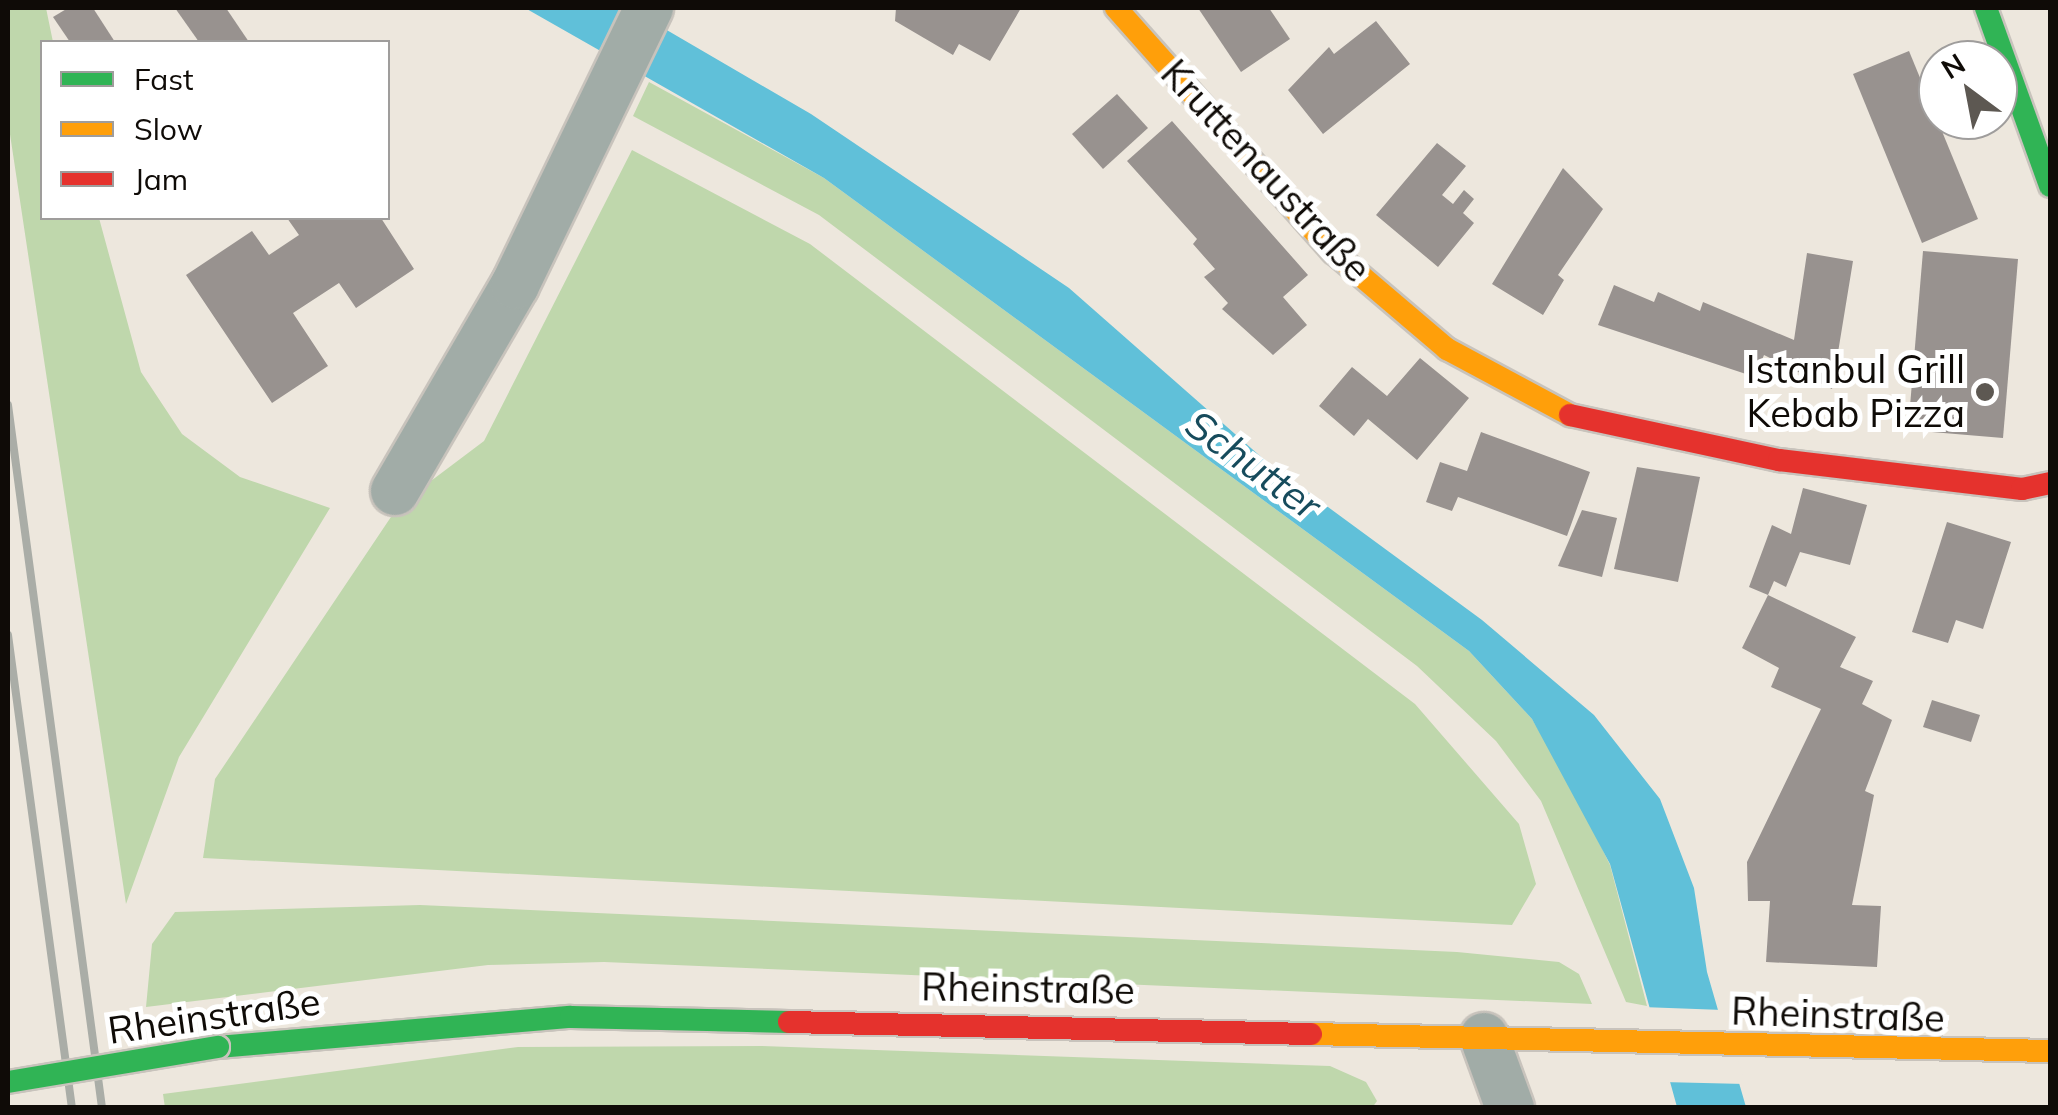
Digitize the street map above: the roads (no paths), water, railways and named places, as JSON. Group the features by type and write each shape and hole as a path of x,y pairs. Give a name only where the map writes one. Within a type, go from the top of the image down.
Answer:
{"main road":[{"name":"Kruttenaustraße","path":"1116,8 1333,252 1447,350 1557,412 1779,460 2022,489 2050,482"},
{"path":"1986,8 2050,186"},
{"name":"Rheinstraße","path":"8,1082 218,1048 570,1017 1607,1040 1789,1050 2050,1052"}],"street":[{"path":"394,491 605,108 649,8"},
{"path":"1484,1037 1510,1108"}],"water":[{"name":"Schutter","path":"525,8 629,8 811,114 1069,288 1268,463 1482,620 1594,715 1660,799 1694,888 1707,972 1746,1107 1677,1107 1610,864 1532,719 1469,651 824,178"}],"railway":[{"path":"8,405 102,1108"},
{"path":"8,635 72,1108"}],"place":[{"name":"Istanbul Grill Kebab Pizza","path":"1985,392"}]}
